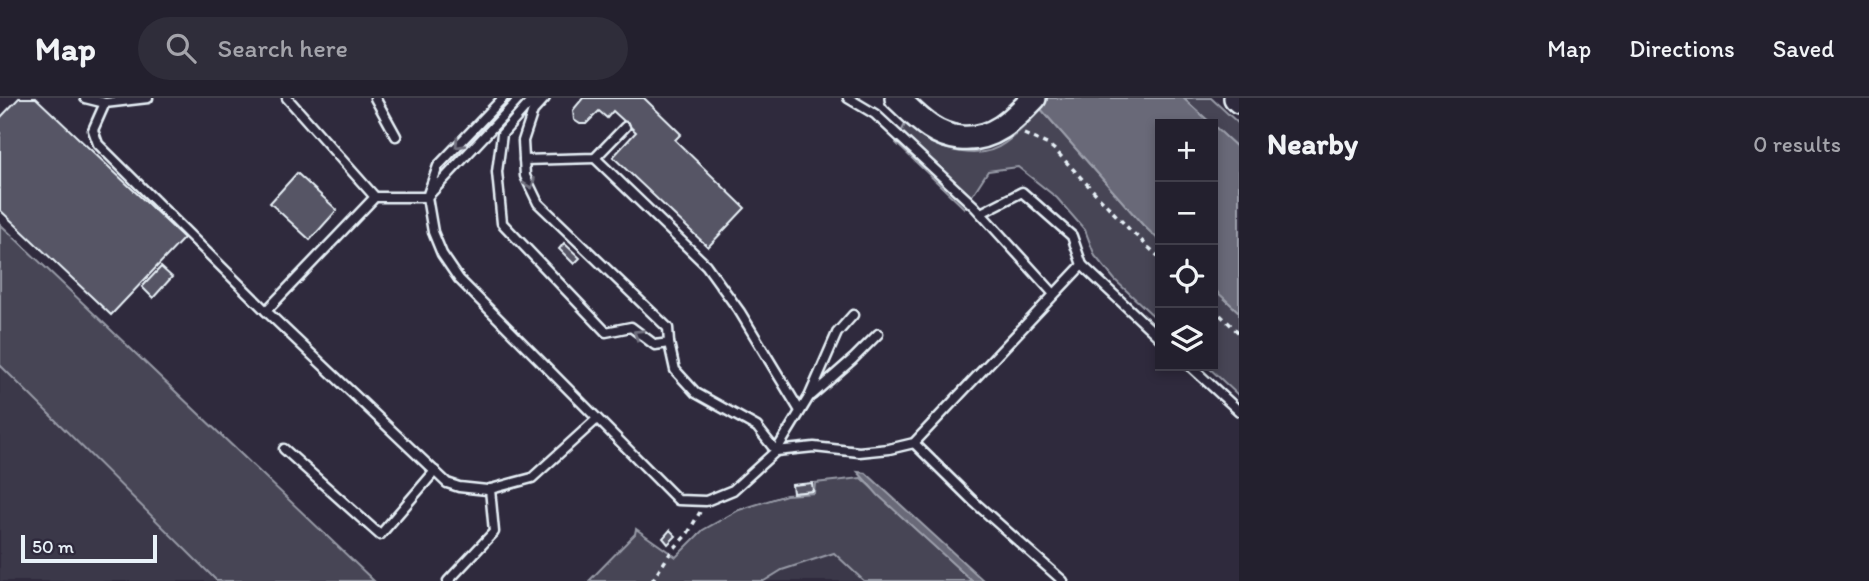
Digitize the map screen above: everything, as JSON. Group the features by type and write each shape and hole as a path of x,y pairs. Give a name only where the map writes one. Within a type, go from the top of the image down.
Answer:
{"main road":[{"path":"897,98 942,134 978,138 1017,124 1034,98"}],"lane":[{"path":"85,98 105,103 148,98"},
{"path":"287,98 375,197"},
{"path":"375,98 397,136"},
{"path":"503,98 438,166 427,197 433,232 442,254 459,279 678,500 706,501 733,490 776,451 810,397 878,334"},
{"path":"267,310 375,197 427,197 520,98"},
{"path":"534,98 502,134 497,172 502,223 606,332 631,327 655,345 670,343"},
{"path":"545,98 533,111 523,141 525,176 538,203 668,328 675,370 696,393 757,427 776,451"},
{"path":"848,98 875,114 981,213 1054,294"},
{"path":"105,103 93,130 99,144 447,483 459,487 490,489 532,478 597,419"},
{"path":"524,160 595,158 625,127"},
{"path":"595,158 706,265 740,312 800,411"},
{"path":"981,213 1022,192 1072,236 1083,265 1155,333"},
{"path":"776,451 814,447 859,452 914,443 1083,265"},
{"path":"810,397 837,333 853,315"},
{"path":"1195,371 1239,411"},
{"path":"914,443 972,501 1063,581"},
{"path":"284,449 380,535 435,471"},
{"path":"448,581 494,532 490,489"}],"path":[{"path":"1017,124 1056,151 1155,253"},
{"path":"1218,313 1239,333"},
{"path":"652,581 671,552 688,533 706,501"}],"shaded area":[{"path":"1183,98 1211,98 1239,124 1239,149 1218,130 1218,119 1206,119"},
{"path":"1041,109 1155,236 1155,317 1115,280 1095,256 1085,230 1057,198 1018,167 988,171 964,208 896,143 905,124 941,147 978,153 997,148 1024,127"},
{"path":"0,224 374,581 217,581 0,365"},
{"path":"1218,293 1239,312 1239,396 1212,371 1218,371"},
{"path":"0,365 217,581 0,581"},
{"path":"861,478 972,581 864,581 834,553 782,570 764,581 589,581 635,534 636,529 676,557 703,530 739,510 786,495 814,493 815,483"},
{"path":"834,553 864,581 764,581 782,570"}],"water":[{"path":"1027,98 1183,98 1206,119 1155,119 1155,236 1143,225 1041,109"},
{"path":"1218,130 1239,149 1239,312 1218,293"},
{"path":"858,472 866,473 984,581 972,581 878,495"}],"building":[{"path":"19,98 36,98 184,238 111,315 0,210 0,118"},
{"path":"583,98 644,98 681,134 675,140 745,208 708,247 613,157 636,132 613,111 607,118 599,111 586,124 574,120 573,110"},
{"path":"297,173 337,210 310,240 270,203"},
{"path":"564,243 580,258 574,264 559,249"},
{"path":"161,267 172,277 153,298 142,287"},
{"path":"812,483 813,491 793,493 792,485"},
{"path":"670,530 676,536 668,544 663,538"}]}
